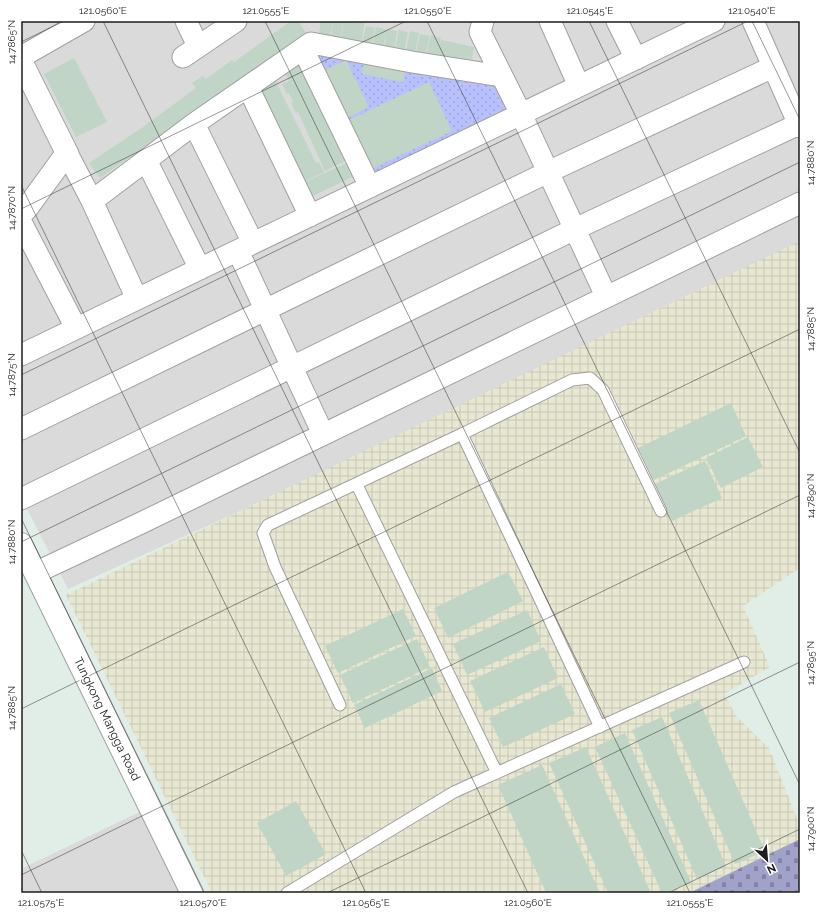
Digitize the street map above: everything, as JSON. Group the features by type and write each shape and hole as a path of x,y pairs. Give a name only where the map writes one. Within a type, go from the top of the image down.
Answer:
{"street":[{"path":"21,57 56,29 84,21"},
{"path":"186,21 190,51 236,21"},
{"path":"482,21 480,32 521,114 606,296"},
{"path":"550,21 579,86"},
{"path":"617,21 636,59"},
{"path":"21,355 714,21"},
{"path":"21,499 574,229 799,125 753,21"},
{"path":"92,201 194,124 311,43 412,62 501,76"},
{"path":"303,49 370,187"},
{"path":"21,61 92,201 137,299"},
{"path":"21,429 548,172 773,66"},
{"path":"248,87 310,216"},
{"path":"194,124 245,247 265,310 323,434"},
{"path":"21,214 67,153"},
{"path":"146,160 200,269"},
{"path":"35,573 800,203"},
{"path":"21,222 76,328"},
{"name":"Tungkong Mangga Road","path":"21,544 192,893"}],"lane":[{"path":"340,705 275,567 263,532 268,525 462,434 572,380 590,378 603,390 661,511"},
{"path":"462,434 600,727"},
{"path":"357,484 497,773"},
{"path":"287,893 454,792 744,662"}],"shaded area":[{"path":"21,21 800,21 800,242 543,368 229,516 68,589 21,497"},
{"path":"307,52 497,83 508,107 369,176"},
{"path":"800,241 800,568 743,606 770,667 724,694 736,716 769,748 800,826 800,839 689,893 212,893 66,595"},
{"path":"150,807 193,893 21,893 21,869"}],"green space":[{"path":"800,839 800,893 689,893"}],"building":[{"path":"291,21 298,21 306,33 244,76 247,81 238,87 235,83 100,178 89,163 143,127 196,88 192,83 203,76 206,79 232,60 234,62"},
{"path":"321,21 333,21 329,42 318,40"},
{"path":"333,21 343,22 340,40 331,39"},
{"path":"344,21 354,23 355,21 365,21 361,45 340,44"},
{"path":"366,26 375,28 371,46 362,44"},
{"path":"376,27 387,30 382,50 372,48"},
{"path":"387,29 397,31 394,50 384,48"},
{"path":"399,30 408,32 404,51 395,50"},
{"path":"410,31 419,33 415,53 406,51"},
{"path":"420,34 430,36 425,56 416,53"},
{"path":"431,35 441,38 438,50 441,40 474,47 470,66 426,56"},
{"path":"74,58 107,122 76,137 44,74"},
{"path":"364,59 406,67 403,82 362,74"},
{"path":"346,60 369,107 342,121 319,73"},
{"path":"298,64 312,93 315,91 320,101 317,103 345,161 325,171 298,112 296,113 291,103 293,102 289,93 287,94 282,84 289,81 284,71"},
{"path":"273,76 316,163 319,162 324,172 301,183 256,84"},
{"path":"429,82 452,131 369,170 347,121"},
{"path":"347,163 356,175 307,199 300,184"},
{"path":"731,403 746,436 654,480 638,448"},
{"path":"748,437 763,467 721,488 706,458"},
{"path":"705,461 722,498 672,521 655,484"},
{"path":"508,572 523,601 448,638 434,608"},
{"path":"403,609 416,636 338,673 325,646"},
{"path":"527,610 541,641 467,675 453,644"},
{"path":"417,639 430,667 353,703 340,675"},
{"path":"544,647 558,678 485,712 470,681"},
{"path":"432,668 442,691 365,728 354,705"},
{"path":"561,684 575,714 503,747 489,718"},
{"path":"699,700 765,851 735,864 669,713"},
{"path":"662,717 726,866 697,879 632,730"},
{"path":"625,733 691,882 666,893 662,893 595,747"},
{"path":"586,747 651,893 608,893 549,763"},
{"path":"542,765 600,893 546,893 498,785"},
{"path":"296,801 326,854 286,876 257,823"}]}
